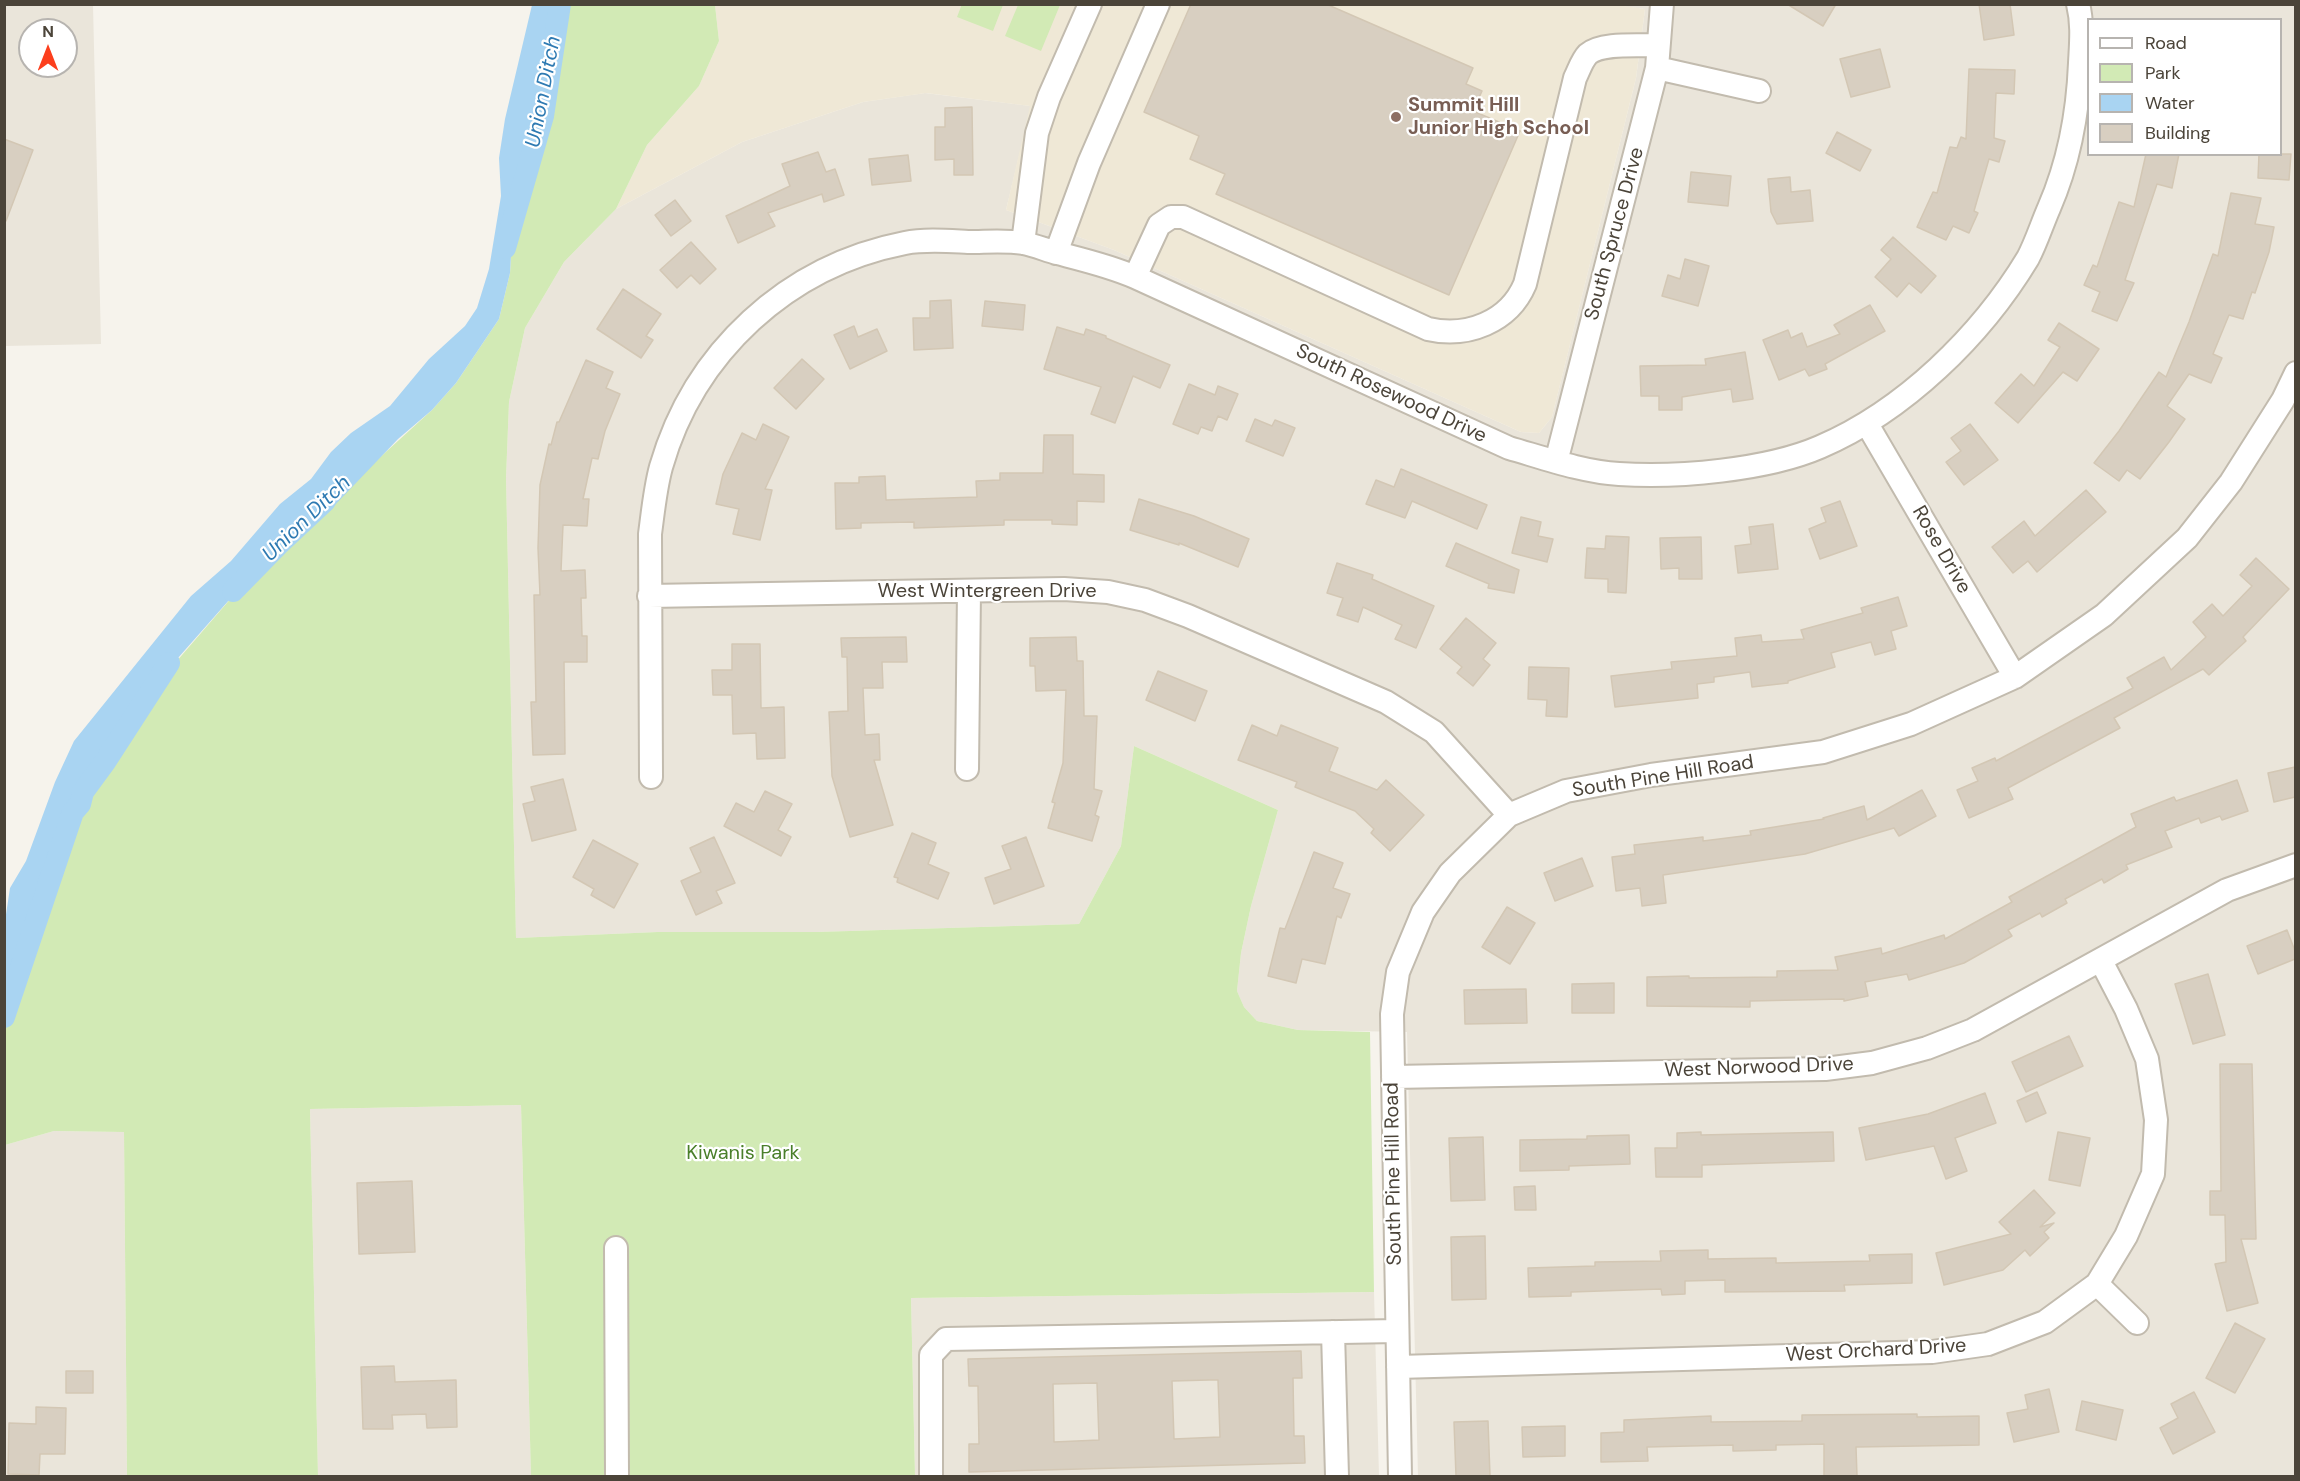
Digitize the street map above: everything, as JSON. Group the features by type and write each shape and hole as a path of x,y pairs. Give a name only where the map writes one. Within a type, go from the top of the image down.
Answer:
{"street":[{"path":"1023,243 1037,133 1049,97 1090,4"},
{"path":"1056,253 1089,162 1158,4"},
{"name":"South Spruce Drive","path":"1556,462 1658,68 1662,4"},
{"name":"South Rosewood Drive","path":"651,777 650,534 654,498 662,466 681,416 710,366 754,315 797,284 834,266 877,250 907,243 1023,243 1116,269 1135,277 1509,448 1556,462 1618,474 1681,474 1756,466 1818,448 1867,424 1930,376 1994,309 2029,256 2062,178 2078,102 2082,23 2078,4"},
{"path":"1135,277 1159,225 1171,217 1183,217 1196,220 1428,329 1441,332 1461,331 1496,320 1515,302 1525,284 1575,78 1587,55 1597,48 1658,45"},
{"path":"1658,68 1759,91"},
{"name":"South Pine Hill Road","path":"1400,1476 1392,1014 1398,972 1423,912 1450,873 1509,815 1566,791 1651,776 1823,752 1911,724 2015,677 2104,615 2187,538 2289,403 2295,374"},
{"name":"Rose Drive","path":"1867,424 2015,677"},
{"name":"West Wintergreen Drive","path":"649,596 1064,589 1108,592 1145,600 1188,616 1386,702 1434,732 1509,815"},
{"path":"968,769 969,591"},
{"name":"West Norwood Drive","path":"1393,1077 1825,1069 1872,1063 1927,1048 1973,1030 2227,890 2295,865"},
{"name":"West Orchard Drive","path":"1398,1367 1932,1352 1988,1344 2044,1322 2097,1284 2127,1236 2153,1174 2156,1120 2147,1059 2127,1009 2101,961"},
{"path":"616,1248 617,1476"},
{"path":"2097,1284 2137,1323"},
{"path":"931,1476 932,1355 946,1339 1397,1331"},
{"path":"1333,1332 1337,1476"}],"shaded area":[{"path":"1611,4 1645,9 1636,78 1552,417 1539,433 1521,432 1114,250 1006,210 1030,106 926,93 863,102 742,142 616,209 647,145 699,86 719,41 715,5"},
{"path":"4,5 93,5 101,344 5,346"},
{"path":"1611,5 2295,5 2295,1476 1418,1476 1407,1032 1298,1030 1257,1021 1244,1007 1237,991 1241,953 1251,906 1278,810 1134,746 1121,846 1079,924 817,932 658,932 516,938 506,478 509,402 525,328 564,262 616,209 742,142 863,102 925,93 1031,106 1006,210 1114,250 1521,432 1539,433 1552,417 1636,78 1645,9"},
{"path":"521,1105 531,1476 318,1476 310,1109"},
{"path":"54,1131 124,1132 127,1476 5,1476 5,1145"},
{"path":"1374,1292 1379,1476 915,1476 911,1298"}],"green space":[{"path":"962,4 1003,4 993,31 957,17"},
{"name":"Kiwanis Park","path":"566,5 715,5 719,41 699,86 647,145 616,209 564,262 525,328 509,402 506,478 516,938 658,932 817,932 1079,924 1121,846 1134,746 1278,810 1251,906 1241,953 1237,991 1244,1007 1257,1021 1298,1030 1370,1032 1374,1292 911,1298 915,1476 531,1476 521,1105 310,1109 318,1476 127,1476 124,1132 54,1131 5,1145 4,993 31,909 45,882 65,824 84,779 113,735 245,582 273,540 377,460 432,410 456,383 499,319 510,273 514,204 552,74"},
{"path":"1018,5 1060,5 1041,51 1005,36"}],"water":[{"path":"532,5 566,5 552,74 514,204 510,273 499,319 456,383 432,410 398,439 335,505 273,540 245,582 104,746 84,779 65,824 45,882 31,909 5,993 5,921 10,888 26,861 55,782 74,741 191,596 231,561 280,504 311,479 331,452 351,433 390,406 429,359 465,326 477,308 489,269 501,196 499,158 505,119"}],"building":[{"path":"1191,4 1326,4 1473,68 1466,84 1482,91 1473,111 1520,131 1449,295 1216,194 1225,174 1190,159 1199,136 1144,112"},
{"path":"1787,4 1836,4 1823,26"},
{"path":"1979,4 2010,4 2014,35 1984,40"},
{"path":"1880,49 1890,87 1851,97 1840,59"},
{"path":"1969,69 2015,70 2014,94 1996,93 1994,138 2005,141 1999,162 1989,159 1974,211 1978,213 1969,233 1953,226 1946,240 1917,227 1933,192 1937,193 1950,147 1957,148 1961,137 1966,139"},
{"path":"972,107 973,175 954,175 954,159 935,160 935,127 945,127 945,108"},
{"path":"1837,132 1871,150 1860,171 1826,153"},
{"path":"4,139 33,150 6,221 4,221"},
{"path":"818,152 826,172 835,169 844,195 824,202 822,194 768,213 775,226 738,243 726,216 790,186 782,164"},
{"path":"2291,154 2289,180 2258,178 2259,156"},
{"path":"908,155 911,181 872,185 869,159"},
{"path":"2146,156 2179,156 2172,188 2157,184 2125,280 2134,283 2117,321 2092,311 2100,292 2084,285 2093,265 2097,267 2119,202 2134,207"},
{"path":"1691,172 1731,176 1728,206 1688,202"},
{"path":"1790,177 1791,192 1810,190 1813,221 1777,224 1771,212 1768,179"},
{"path":"2231,193 2261,198 2255,224 2274,227 2269,252 2255,293 2252,292 2243,319 2229,315 2213,354 2222,358 2211,383 2189,374 2167,406 2185,419 2169,442 2140,479 2127,470 2119,481 2094,463 2159,372 2166,377 2189,322 2213,254 2218,256"},
{"path":"675,200 691,221 671,236 655,215"},
{"path":"1893,237 1936,276 1921,293 1909,283 1897,297 1875,277 1891,259 1881,250"},
{"path":"691,242 716,269 700,284 691,275 677,288 660,270"},
{"path":"1685,259 1709,266 1698,306 1662,296 1668,275 1680,279"},
{"path":"623,289 661,314 646,336 653,340 641,358 597,329"},
{"path":"951,300 953,348 914,350 913,318 930,318 930,301"},
{"path":"985,301 1025,305 1023,330 982,326"},
{"path":"1870,305 1885,331 1825,364 1827,369 1809,376 1805,369 1779,380 1763,340 1788,330 1791,338 1802,333 1807,347 1840,334 1834,325"},
{"path":"2059,323 2099,349 2077,381 2063,372 2018,423 1995,403 2021,374 2034,386 2060,347 2048,340"},
{"path":"854,326 858,337 877,329 887,351 850,369 834,335"},
{"path":"1057,327 1084,335 1086,329 1170,365 1160,388 1133,376 1115,423 1091,414 1101,387 1044,369"},
{"path":"1745,352 1753,399 1733,402 1731,389 1682,397 1682,410 1659,410 1659,396 1641,396 1640,366 1706,365 1705,359"},
{"path":"802,359 824,379 796,409 774,388"},
{"path":"586,360 613,372 606,388 620,394 605,431 598,459 592,458 583,499 589,499 587,526 563,525 561,571 585,570 586,598 581,598 582,636 587,636 587,662 564,662 565,754 533,755 531,702 536,702 534,595 540,595 538,548 540,485 549,444 551,445 557,422 559,422"},
{"path":"1189,384 1215,395 1218,386 1238,394 1227,420 1218,416 1212,431 1201,427 1198,434 1173,424"},
{"path":"1255,419 1272,426 1275,420 1295,428 1283,456 1246,441"},
{"path":"763,424 789,437 765,489 772,490 760,540 733,534 739,509 716,504 723,474 742,433 756,440"},
{"path":"1970,424 1998,460 1964,485 1946,462 1961,451 1951,438"},
{"path":"1044,435 1073,435 1073,474 1104,475 1104,502 1077,501 1077,525 1052,524 1052,520 1004,520 1004,525 914,528 914,522 861,523 861,528 836,529 835,483 859,483 859,477 885,476 886,500 977,497 976,481 1000,480 1000,473 1043,473"},
{"path":"1401,469 1487,505 1477,529 1412,501 1405,518 1366,504 1376,480 1394,487"},
{"path":"2086,490 2106,512 2037,572 2028,561 2013,573 1992,547 2024,521 2035,536"},
{"path":"1139,499 1194,516 1249,539 1238,567 1179,543 1179,545 1130,530"},
{"path":"1840,501 1857,546 1820,559 1809,529 1826,522 1821,508"},
{"path":"1521,517 1541,522 1538,536 1553,539 1547,562 1512,553"},
{"path":"1773,524 1778,569 1738,573 1735,546 1751,544 1749,527"},
{"path":"1606,536 1629,537 1626,593 1608,592 1608,579 1585,578 1587,548 1605,549"},
{"path":"1701,537 1702,579 1679,579 1679,568 1661,569 1660,538"},
{"path":"1456,543 1519,570 1514,593 1488,588 1489,584 1446,566"},
{"path":"2256,558 2289,589 2243,637 2246,641 2209,675 2203,669 2114,718 2120,728 2008,788 2013,799 1969,818 1957,790 1978,781 1972,768 1995,758 1996,761 2133,688 2127,678 2164,657 2171,670 2206,637 2193,622 2212,604 2223,616 2252,586 2240,575"},
{"path":"1337,563 1373,575 1372,579 1434,606 1416,648 1395,639 1402,625 1363,607 1358,622 1337,615 1343,598 1327,593"},
{"path":"1898,597 1907,626 1891,631 1896,649 1875,655 1871,642 1831,653 1835,667 1788,681 1788,683 1752,687 1750,672 1714,677 1714,682 1697,684 1698,698 1615,707 1611,676 1672,669 1671,662 1737,656 1735,638 1761,635 1762,642 1804,639 1801,630 1863,613 1861,608"},
{"path":"1466,618 1496,643 1483,659 1490,665 1473,686 1457,673 1462,667 1440,649"},
{"path":"906,637 907,662 882,662 883,688 863,688 865,735 879,734 880,760 874,760 893,825 850,837 832,776 829,712 848,711 847,657 842,657 841,638"},
{"path":"1076,637 1077,661 1083,661 1084,716 1097,716 1094,789 1102,791 1095,815 1099,817 1092,841 1048,828 1055,803 1052,802 1063,763 1066,690 1036,691 1035,666 1030,666 1030,638"},
{"path":"732,644 760,644 761,708 784,707 785,758 757,759 756,733 733,734 732,695 713,695 712,670 732,670"},
{"path":"1529,667 1569,668 1567,717 1546,716 1547,700 1528,699"},
{"path":"1158,671 1207,691 1195,721 1146,700"},
{"path":"1252,725 1277,736 1281,725 1338,748 1329,771 1377,790 1386,780 1424,815 1390,851 1371,833 1374,829 1355,811 1295,787 1297,782 1238,760"},
{"path":"2295,767 2295,797 2274,802 2268,773"},
{"path":"563,779 576,830 532,841 523,804 535,801 531,787"},
{"path":"2237,780 2248,811 2222,820 2220,816 2201,823 2199,818 2165,831 2172,847 2126,865 2128,869 2104,883 2102,879 2065,899 2067,903 2042,917 2040,913 2008,930 2012,936 1964,963 1909,980 1907,974 1865,982 1868,996 1844,1001 1844,999 1750,1001 1750,1007 1647,1006 1647,977 1777,977 1777,971 1838,970 1835,957 1881,948 1882,954 1944,935 1945,939 2012,902 2009,897 2136,827 2131,814 2174,797 2176,801"},
{"path":"1922,790 1936,816 1899,836 1894,828 1805,854 1663,875 1666,903 1642,906 1640,888 1616,891 1612,857 1635,854 1634,845 1703,837 1703,841 1751,835 1750,831 1824,819 1864,806 1867,820"},
{"path":"765,791 792,804 778,830 791,837 781,856 724,826 736,803 754,812"},
{"path":"912,833 936,843 928,864 949,873 938,899 897,882 898,878 894,877"},
{"path":"714,837 735,883 716,891 722,903 696,915 681,881 701,872 690,848"},
{"path":"1026,837 1044,886 994,904 985,878 1011,869 1002,846"},
{"path":"593,840 638,864 614,908 591,895 594,889 573,877"},
{"path":"1314,852 1343,863 1333,888 1350,894 1341,918 1337,916 1325,964 1302,959 1296,983 1268,976 1280,928 1285,929"},
{"path":"1582,858 1593,886 1555,901 1544,873"},
{"path":"1507,907 1535,923 1510,964 1482,947"},
{"path":"2287,930 2295,951 2295,959 2258,974 2247,946"},
{"path":"2208,974 2225,1035 2193,1044 2175,984"},
{"path":"1614,983 1614,1013 1572,1013 1572,984"},
{"path":"1526,989 1527,1023 1465,1024 1464,990"},
{"path":"2069,1036 2083,1066 2026,1092 2012,1062"},
{"path":"2220,1064 2252,1064 2256,1239 2241,1239 2258,1303 2227,1311 2215,1264 2226,1262 2225,1215 2210,1215 2210,1191 2221,1191"},
{"path":"2037,1092 2046,1113 2026,1122 2017,1101"},
{"path":"1985,1093 1996,1123 1955,1138 1967,1171 1946,1179 1934,1146 1866,1160 1859,1128 1928,1114"},
{"path":"1701,1132 1701,1135 1833,1132 1834,1161 1702,1165 1702,1177 1656,1177 1655,1148 1677,1148 1677,1133"},
{"path":"2058,1132 2090,1138 2080,1186 2049,1180"},
{"path":"1629,1135 1630,1164 1569,1166 1569,1170 1520,1171 1520,1140 1587,1139 1587,1136"},
{"path":"1483,1137 1485,1200 1451,1201 1449,1138"},
{"path":"412,1181 415,1252 359,1254 357,1183"},
{"path":"1535,1186 1536,1210 1515,1210 1514,1187"},
{"path":"2034,1190 2055,1213 2040,1227 2054,1223 2044,1232 2049,1238 2030,1256 2025,1250 2003,1270 1944,1285 1936,1253 2011,1234 1999,1222"},
{"path":"1485,1236 1486,1299 1452,1300 1451,1237"},
{"path":"1708,1250 1708,1259 1776,1258 1776,1263 1870,1261 1869,1255 1912,1254 1912,1283 1844,1285 1845,1291 1725,1292 1725,1280 1685,1281 1685,1294 1662,1295 1661,1289 1571,1292 1571,1296 1529,1297 1528,1268 1595,1266 1595,1262 1661,1261 1660,1251"},
{"path":"2235,1323 2265,1339 2235,1393 2206,1378"},
{"path":"1301,1351 1302,1378 1293,1378 1294,1436 1304,1436 1305,1463 969,1472 969,1444 979,1444 978,1386 969,1386 968,1359","holes":["1218,1380 1220,1437 1174,1439 1172,1381","1097,1383 1099,1440 1054,1442 1053,1384"]},
{"path":"394,1366 395,1382 456,1380 457,1427 427,1428 426,1414 392,1415 393,1429 363,1429 361,1367"},
{"path":"66,1371 93,1371 93,1393 66,1393"},
{"path":"2049,1389 2059,1432 2014,1442 2007,1413 2028,1409 2025,1395"},
{"path":"2194,1392 2215,1432 2173,1454 2160,1428 2178,1418 2171,1404"},
{"path":"2082,1401 2123,1410 2116,1440 2076,1430"},
{"path":"36,1407 66,1408 65,1454 40,1454 39,1475 8,1474 9,1423 36,1424"},
{"path":"1917,1414 1917,1417 1979,1416 1979,1445 1856,1447 1857,1476 1824,1476 1824,1444 1776,1445 1776,1450 1733,1451 1733,1445 1647,1447 1648,1461 1601,1462 1601,1433 1624,1432 1624,1420 1711,1416 1711,1422 1802,1421 1802,1415"},
{"path":"1488,1421 1490,1476 1456,1476 1454,1422"},
{"path":"1565,1426 1565,1456 1523,1457 1522,1427"}],"waterway":[{"name":"Union Ditch","path":"505,248 543,116 560,4"},
{"name":"Union Ditch","path":"233,591 325,501"},
{"name":"Union Ditch","path":"4,1017 73,812 80,804 83,792 169,663"}],"place":[{"name":"Summit Hill Junior High School","path":"1396,117"}]}
